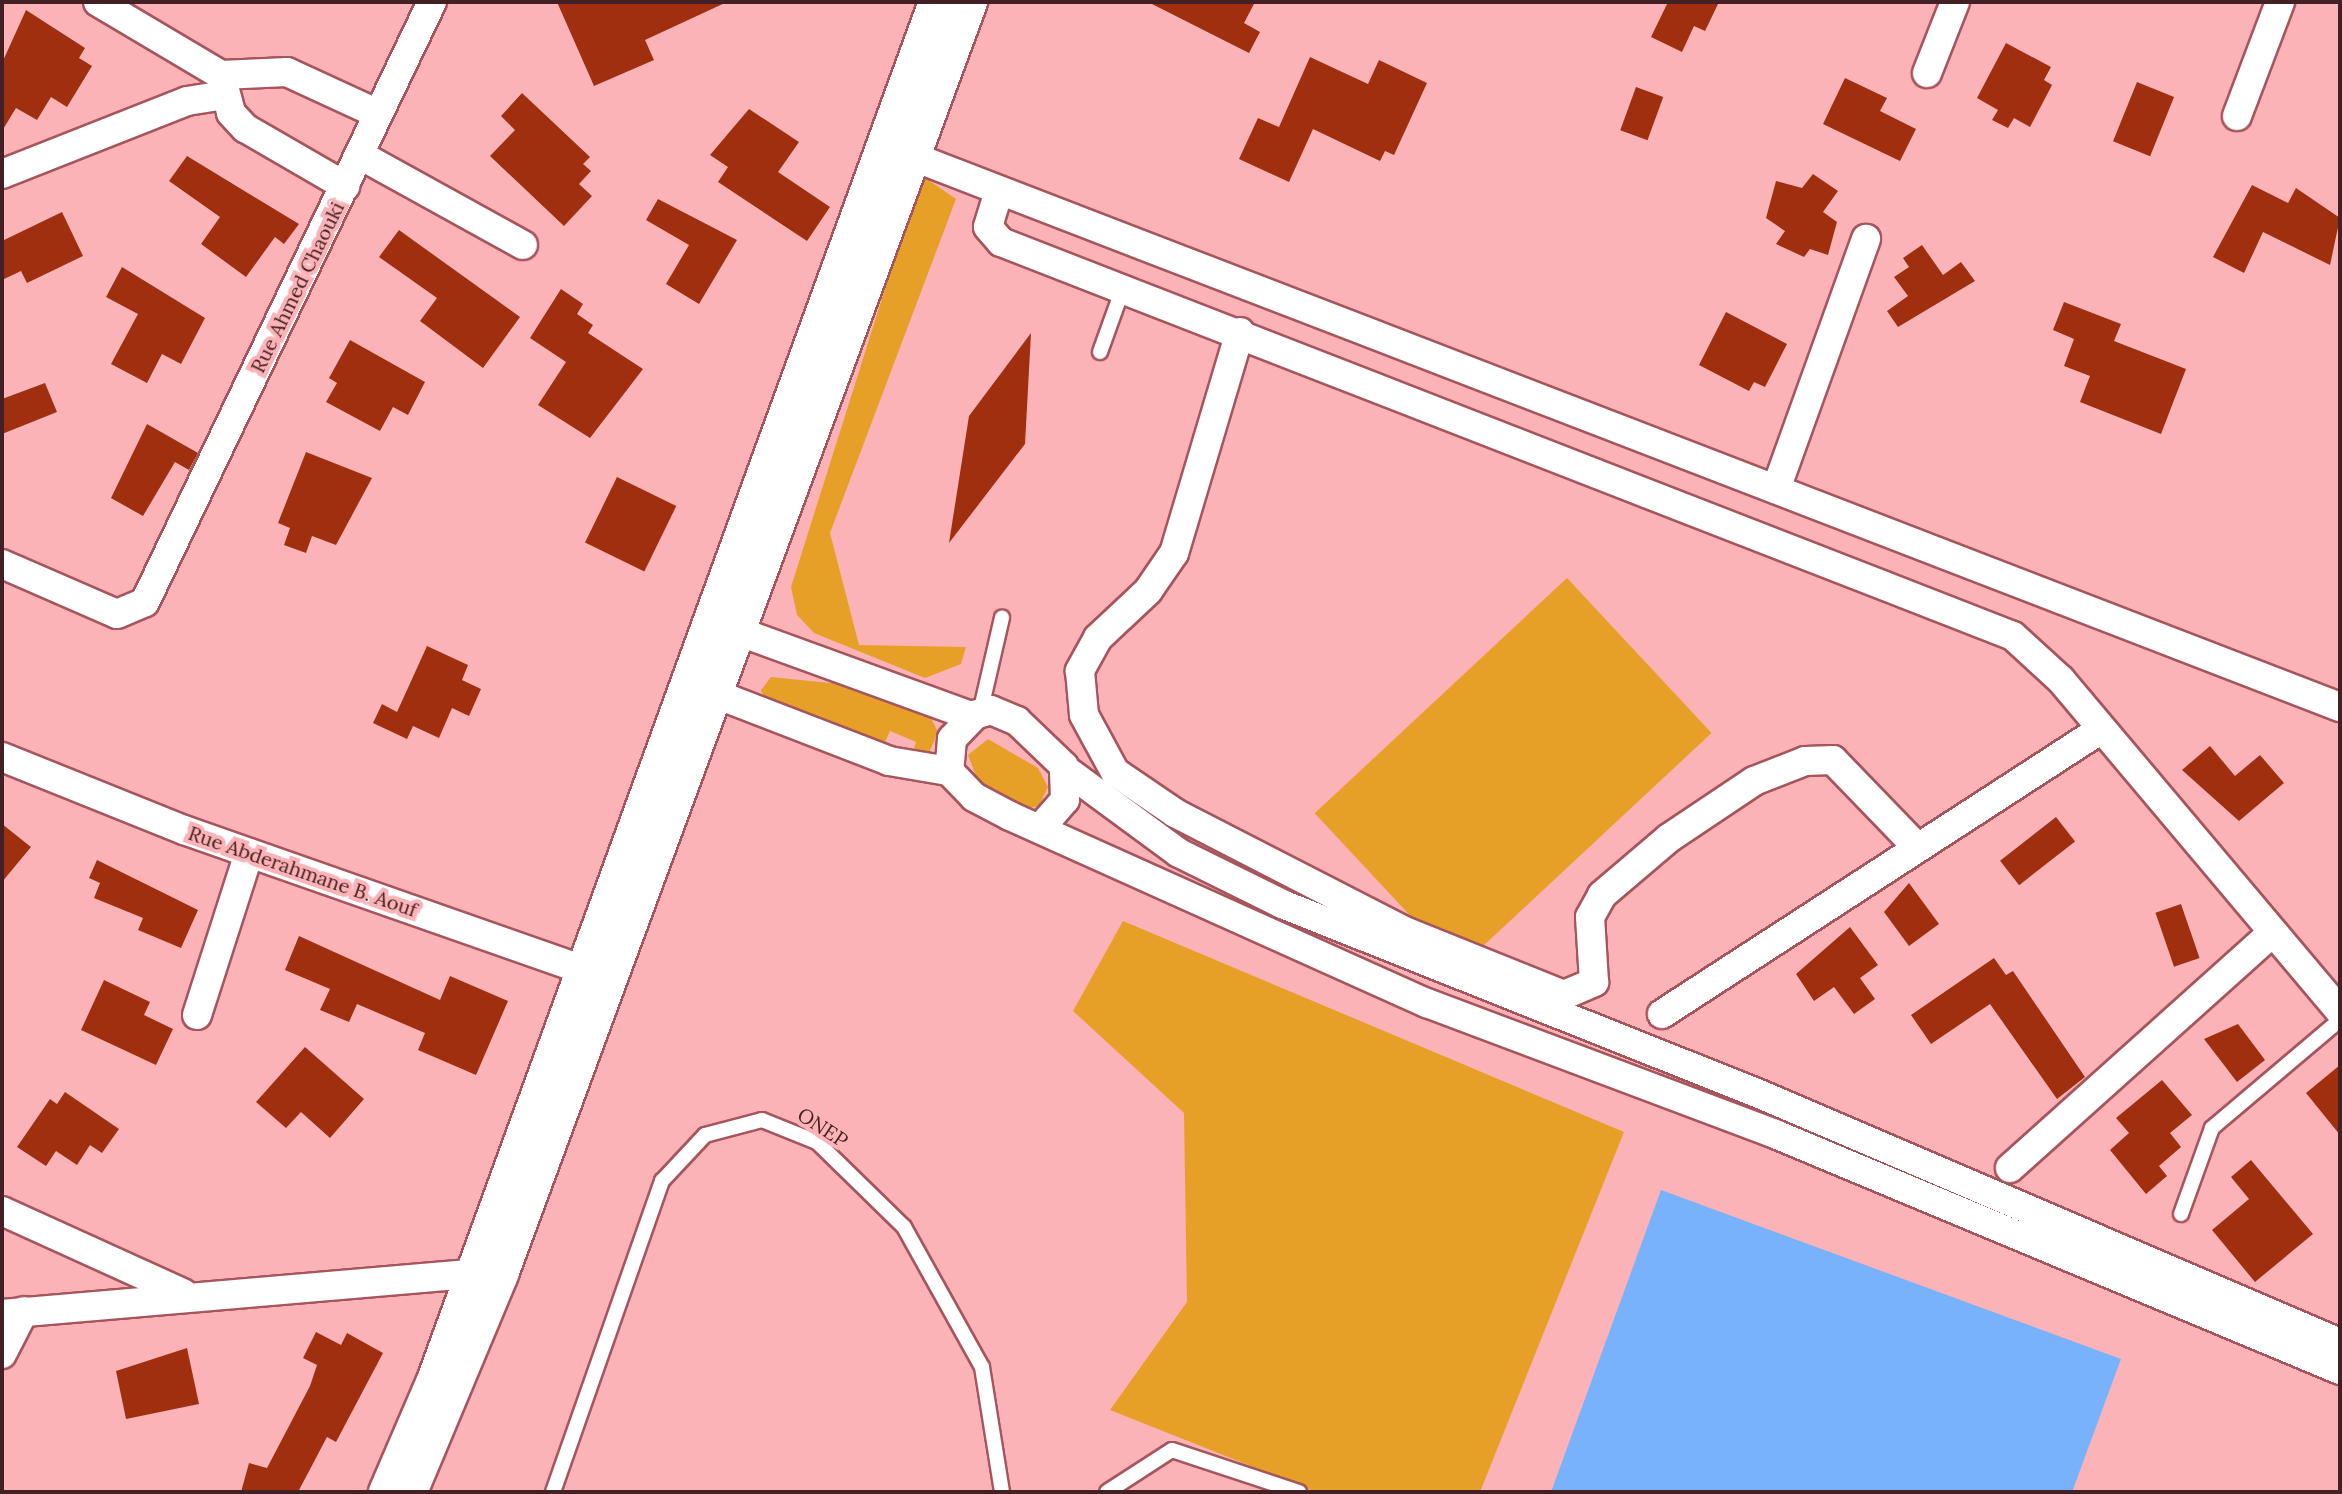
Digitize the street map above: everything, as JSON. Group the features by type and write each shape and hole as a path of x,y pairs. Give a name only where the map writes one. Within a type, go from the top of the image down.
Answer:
{"street":[{"path":"98,2 223,85 231,113 256,137 345,186"},
{"name":"Rue Ahmed Chaouki","path":"2,564 126,615 145,602 360,155 376,113 432,2"},
{"path":"898,152 936,2"},
{"path":"410,1492 428,1454 488,1271 594,974 898,152 970,2"},
{"path":"1927,73 1955,2"},
{"path":"2237,116 2280,2"},
{"path":"2,174 223,85 287,72 376,113"},
{"path":"898,152 998,194 2340,707"},
{"path":"360,155 523,245"},
{"path":"998,194 993,237 2013,636 2042,658 2340,1011"},
{"path":"1776,489 1866,239"},
{"path":"1240,332 1174,553 1148,591 1098,638 1080,671 1084,715 1115,772 1175,813 1407,932 1564,995 1594,982 1590,917 1602,895 1669,838 1754,781 1805,761 1833,760 1918,848"},
{"path":"723,626 976,715 1017,721 1066,770 1179,853 1282,904 1757,1093 2340,1343"},
{"path":"700,687 889,761 949,771 982,802 1043,825 1427,1003 1775,1134 2340,1370"},
{"path":"949,771 952,739 976,715"},
{"path":"1662,1014 2100,730"},
{"name":"Rue Abderahmane B. Aouf","path":"2,757 249,853 594,974"},
{"path":"1043,825 1065,800 1066,770"},
{"path":"197,1015 249,853"},
{"path":"2010,1168 2272,933"},
{"path":"2,1211 184,1293"},
{"path":"2,1354 13,1313 184,1293 488,1271"},
{"path":"386,1492 488,1271"},
{"path":"428,1454 428,1492"}],"lane":[{"path":"1100,352 1123,288"},
{"path":"976,715 1002,618"},
{"path":"2181,1214 2212,1128 2340,1020"},
{"name":"ONEP","path":"553,1492 662,1181 705,1135 762,1120 817,1142 904,1227 982,1367 1002,1492"},
{"path":"1107,1492 1172,1450 1299,1492"}],"shaded area":[{"path":"921,175 956,199 830,533 859,645 966,647 961,664 925,678 814,633 797,615 791,587"},
{"path":"1567,578 1712,733 1459,968 1315,813"},
{"path":"771,677 859,686 929,714 938,732 928,755 911,757 916,742 890,731 883,746 764,698 761,690"},
{"path":"988,739 1038,768 1048,787 1039,806 1025,809 978,781 968,755"},
{"path":"1123,921 1624,1132 1480,1492 1316,1492 1110,1410 1187,1302 1184,1113 1073,1011"}],"water":[{"path":"1661,1190 2121,1359 2072,1492 1551,1492"}],"building":[{"path":"557,2 727,2 645,40 654,60 594,86"},
{"path":"1148,2 1255,2 1244,23 1260,32 1249,53"},
{"path":"1668,2 1719,2 1705,31 1694,26 1682,52 1651,37"},
{"path":"26,10 85,48 79,58 92,66 67,107 51,97 37,120 16,108 2,131 2,63"},
{"path":"2006,43 2051,67 2044,80 2052,85 2030,127 2014,118 2008,128 1992,120 1998,110 1977,98"},
{"path":"1310,57 1368,84 1379,60 1427,83 1394,155 1385,151 1380,161 1313,129 1289,182 1239,159 1258,118 1279,127"},
{"path":"1845,78 1887,98 1880,111 1916,129 1900,161 1823,124"},
{"path":"2137,82 2174,97 2150,156 2113,141"},
{"path":"1636,87 1663,97 1648,140 1620,130"},
{"path":"522,93 590,157 583,164 591,171 579,184 592,196 564,226 490,156 515,130 501,116"},
{"path":"749,109 799,142 778,172 830,207 807,241 718,182 728,167 710,155"},
{"path":"187,156 299,224 284,244 275,237 246,277 201,244 220,217 169,181"},
{"path":"1813,174 1838,191 1823,212 1837,222 1828,255 1810,249 1804,257 1776,244 1785,231 1766,218 1776,181 1802,188"},
{"path":"2252,185 2288,203 2296,188 2340,218 2330,265 2263,232 2244,273 2213,257"},
{"path":"658,199 737,240 699,304 666,284 689,245 646,220"},
{"path":"62,212 83,256 27,283 21,271 2,280 2,241"},
{"path":"399,230 520,317 483,368 420,321 437,298 379,257"},
{"path":"1922,245 1943,275 1961,262 1975,281 1898,327 1887,311 1908,296 1894,277 1909,267 1903,258"},
{"path":"122,267 205,318 181,364 162,354 147,383 111,364 138,314 106,297"},
{"path":"561,289 583,304 577,314 593,325 588,333 643,369 590,438 538,405 566,362 530,338"},
{"path":"2064,302 2121,324 2114,341 2186,369 2161,434 2080,402 2090,376 2064,366 2074,339 2053,330"},
{"path":"1726,312 1787,344 1765,387 1754,382 1749,391 1699,365"},
{"path":"1031,333 1025,444 949,543 969,416"},
{"path":"350,340 425,382 408,415 393,407 380,431 326,402 337,383 329,378"},
{"path":"45,383 57,412 2,434 2,399"},
{"path":"147,424 198,453 189,470 175,462 143,516 111,498"},
{"path":"306,452 372,478 336,545 312,536 306,553 284,545 290,528 278,523"},
{"path":"617,477 676,506 644,572 585,543"},
{"path":"427,646 468,665 462,680 481,689 469,716 452,708 439,738 413,726 407,739 373,723 382,704 397,712"},
{"path":"2210,746 2235,776 2260,755 2284,783 2239,821 2182,770"},
{"path":"2056,817 2075,841 2019,885 2000,861"},
{"path":"2,824 31,847 2,882"},
{"path":"97,860 198,910 181,948 138,930 143,918 94,898 100,883 89,878"},
{"path":"1909,883 1939,924 1909,946 1884,912"},
{"path":"2181,904 2200,958 2174,967 2155,913"},
{"path":"1850,927 1878,965 1860,978 1875,999 1854,1014 1834,987 1814,1001 1796,974"},
{"path":"299,936 440,1000 450,976 508,1001 476,1075 418,1050 425,1033 357,1004 349,1022 320,1010 330,989 285,970"},
{"path":"1994,958 2006,975 2013,971 2085,1077 2057,1099 1990,1004 1931,1044 1911,1015"},
{"path":"104,980 150,1002 144,1015 173,1029 156,1065 81,1030"},
{"path":"2238,1024 2265,1060 2237,1082 2204,1039"},
{"path":"305,1047 364,1099 330,1138 301,1112 286,1128 256,1102"},
{"path":"2340,1065 2340,1135 2306,1093"},
{"path":"2162,1080 2192,1115 2170,1133 2181,1147 2159,1166 2167,1176 2146,1194 2110,1150 2129,1133 2116,1118"},
{"path":"65,1092 119,1129 102,1153 90,1145 77,1165 56,1151 46,1166 17,1147 50,1099 57,1104"},
{"path":"2251,1160 2313,1234 2255,1282 2212,1230 2249,1199 2231,1177"},
{"path":"316,1332 341,1345 347,1333 383,1353 336,1442 327,1437 298,1492 241,1492 249,1463 267,1468 310,1386 317,1365 303,1358"},
{"path":"187,1348 199,1404 126,1419 116,1371"}]}
